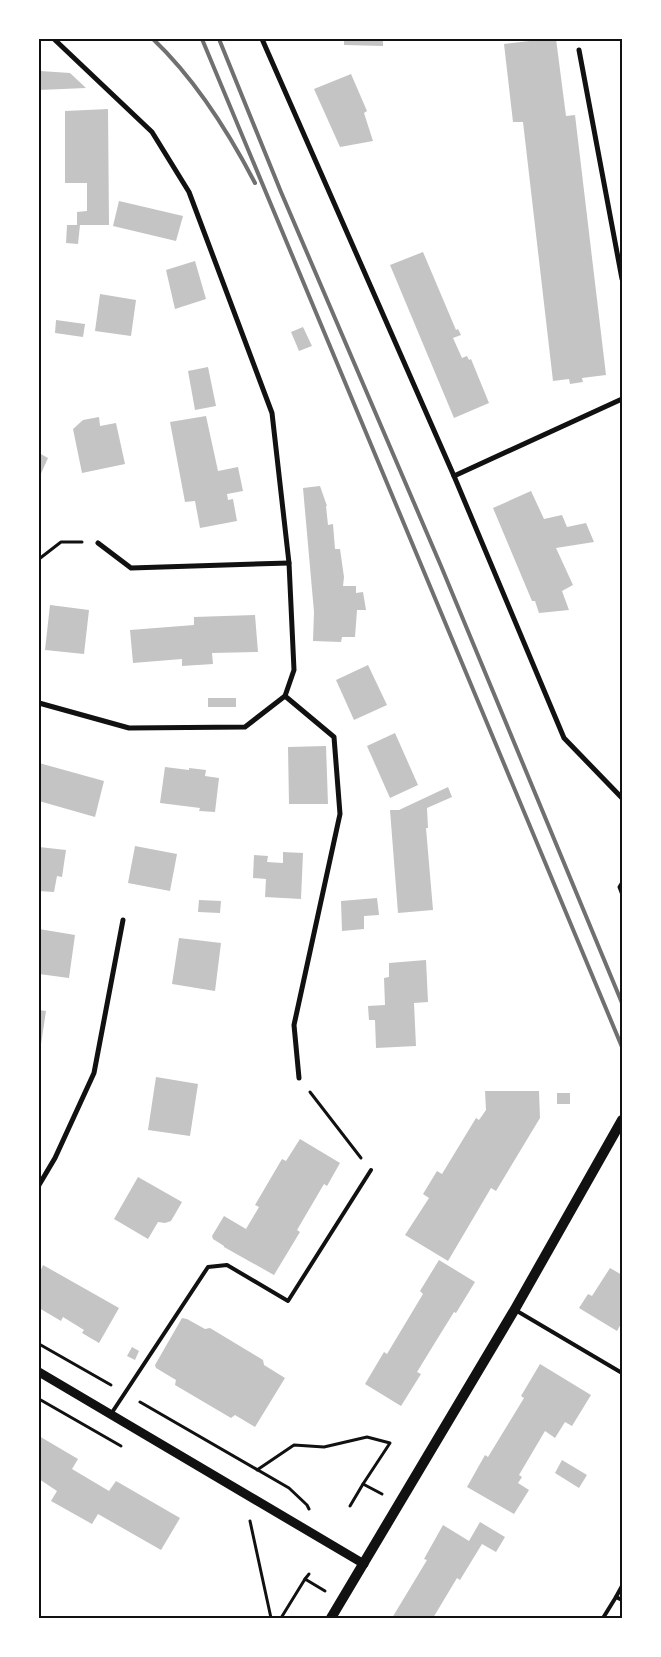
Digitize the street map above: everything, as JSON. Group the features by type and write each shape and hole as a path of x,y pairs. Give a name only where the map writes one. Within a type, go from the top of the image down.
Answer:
{"main road":[{"path":"331,1618 515,1309 622,1120"},
{"path":"614,1134 622,1126"}],"street":[{"path":"39,703 128,728 245,727 285,696 294,670 289,563 272,413 189,192 152,132 54,39"},
{"path":"262,39 454,476 564,738 622,798"},
{"path":"579,50 622,279"},
{"path":"454,476 622,399"},
{"path":"98,543 131,568 289,563"},
{"path":"285,696 334,737 340,814 294,1025 298,1078"},
{"path":"39,1185 55,1158 94,1073 123,920"},
{"path":"39,1372 364,1564"}],"lane":[{"path":"111,1414 208,1267 227,1265 288,1301 371,1170"},
{"path":"515,1309 622,1373"},
{"path":"603,1618 622,1586"},
{"path":"616,1597 622,1600"}],"path":[{"path":"39,558 61,542 98,543"},
{"path":"622,882 619,887 622,895"},
{"path":"298,1078 371,1170"},
{"path":"39,1344 289,1488 307,1504 311,1512"},
{"path":"258,1470 294,1445 324,1447 367,1437 390,1443 350,1506"},
{"path":"363,1484 400,1504"},
{"path":"250,1520 271,1618"},
{"path":"281,1618 309,1574"},
{"path":"305,1579 342,1601"}],"building":[{"path":"344,39 383,39 383,46 344,45"},
{"path":"556,39 566,116 575,115 606,375 582,378 583,382 570,384 569,379 553,381 523,122 513,122 504,44"},
{"path":"39,61 41,61 40,71 70,73 86,88 39,90"},
{"path":"351,74 367,111 364,113 373,141 340,147 314,89"},
{"path":"108,109 109,225 80,225 78,244 66,243 67,225 77,225 77,212 87,211 87,183 65,183 65,111"},
{"path":"119,201 183,216 176,241 113,226"},
{"path":"423,252 456,330 458,329 461,335 453,338 462,358 467,356 469,360 471,359 489,403 454,418 390,265"},
{"path":"195,261 206,299 175,309 166,270"},
{"path":"100,294 136,300 131,336 95,331"},
{"path":"56,320 85,324 83,337 55,333"},
{"path":"303,327 312,346 299,351 291,332"},
{"path":"208,367 216,406 195,410 188,371"},
{"path":"206,416 218,471 238,467 243,491 227,494 228,500 233,499 237,521 200,528 195,501 185,502 170,422"},
{"path":"99,417 100,426 116,423 125,464 82,473 73,429 83,420"},
{"path":"39,453 48,458 39,478"},
{"path":"320,486 327,506 328,525 333,524 335,549 340,549 344,577 343,586 356,586 356,593 363,592 366,610 357,610 355,637 342,637 341,642 313,641 314,612 303,488"},
{"path":"531,491 544,519 562,515 567,527 586,523 594,542 556,548 573,585 562,591 569,610 539,613 535,601 532,601 493,508"},
{"path":"50,605 89,610 84,654 45,650"},
{"path":"255,615 258,652 212,653 213,664 182,666 182,659 133,663 130,630 194,625 194,617"},
{"path":"368,665 387,705 354,720 336,680"},
{"path":"208,698 236,698 236,707 208,707"},
{"path":"395,733 418,785 390,798 367,746"},
{"path":"326,746 328,804 289,804 288,747"},
{"path":"39,763 104,781 95,817 39,801"},
{"path":"165,767 206,770 205,776 219,778 215,812 199,811 200,808 160,803"},
{"path":"448,787 452,797 427,808 428,828 426,828 433,910 398,913 390,810 399,810"},
{"path":"135,846 177,854 170,891 128,883"},
{"path":"39,847 66,850 62,877 57,876 54,892 39,891"},
{"path":"283,852 303,853 301,899 265,897 266,879 253,878 254,855 268,856 267,862 283,863"},
{"path":"377,898 379,915 364,916 364,929 342,931 341,901"},
{"path":"199,900 221,901 220,913 198,912"},
{"path":"39,929 75,935 69,978 39,974"},
{"path":"179,938 221,943 215,991 172,984"},
{"path":"426,960 428,1002 414,1003 416,1046 376,1048 375,1020 369,1020 368,1006 385,1005 384,978 389,977 389,963"},
{"path":"39,1010 46,1011 40,1051 39,1051"},
{"path":"156,1077 198,1084 190,1136 148,1130"},
{"path":"485,1091 539,1091 540,1118 496,1191 491,1188 448,1261 405,1235 429,1198 423,1194 437,1171 442,1174 476,1118 479,1120 486,1110"},
{"path":"557,1093 570,1093 570,1104 557,1104"},
{"path":"300,1139 340,1163 327,1186 324,1184 297,1230 300,1232 274,1275 224,1247 213,1239 212,1236 224,1216 246,1229 259,1207 255,1205 282,1159 286,1161"},
{"path":"138,1177 182,1202 171,1221 165,1223 158,1222 148,1239 114,1219"},
{"path":"439,1260 475,1282 417,1372 421,1374 401,1406 365,1384 384,1352 387,1354 423,1294 420,1291"},
{"path":"43,1265 119,1308 99,1343 82,1333 84,1330 63,1317 61,1321 39,1308 39,1274"},
{"path":"610,1268 622,1275 622,1322 617,1331 579,1308 588,1294 592,1296"},
{"path":"182,1318 205,1329 210,1328 263,1360 264,1365 285,1378 255,1427 235,1415 231,1418 175,1385 176,1380 156,1368 155,1365"},
{"path":"132,1347 139,1351 135,1360 127,1356"},
{"path":"540,1364 591,1395 572,1426 565,1422 555,1438 545,1431 519,1475 522,1477 518,1483 529,1490 514,1514 467,1487 485,1455 488,1457 524,1398 521,1396"},
{"path":"39,1436 78,1459 72,1469 109,1491 116,1481 180,1518 161,1550 98,1514 92,1524 51,1501 57,1491 39,1479"},
{"path":"562,1460 587,1475 579,1488 555,1473"},
{"path":"480,1522 505,1537 496,1552 482,1544 460,1580 457,1578 433,1618 392,1618 427,1560 424,1559 443,1525 469,1541"}],"railway":[{"path":"153,39 183,71 210,106 234,144 255,183"},
{"path":"202,39 622,1047"},
{"path":"219,39 281,192 441,566 622,1003"}]}
